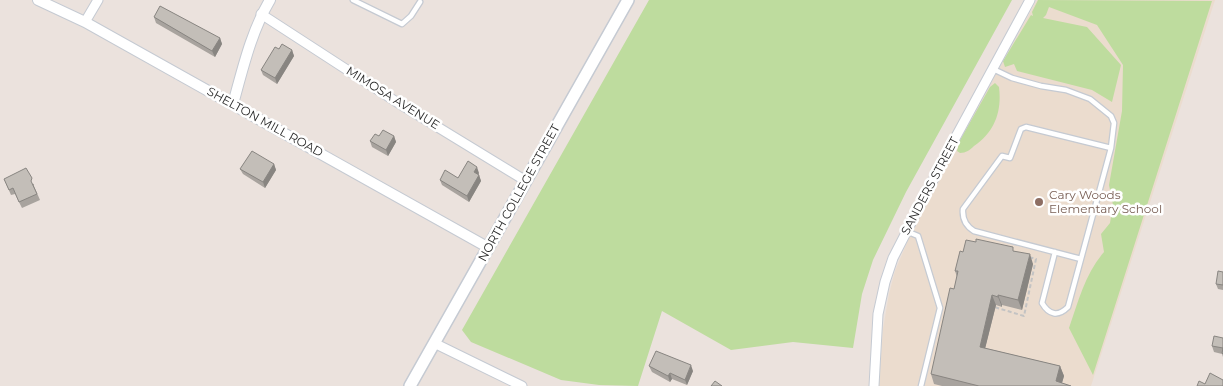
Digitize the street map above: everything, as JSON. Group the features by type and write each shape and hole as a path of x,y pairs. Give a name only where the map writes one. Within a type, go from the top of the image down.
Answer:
{"main road":[{"name":"NORTH COLLEGE STREET","path":"410,386 628,0"}],"street":[{"name":"SHELTON MILL ROAD","path":"38,0 85,22 489,248"},
{"path":"85,22 98,0"},
{"path":"233,104 249,44 261,14 270,0"},
{"name":"SANDERS STREET","path":"874,386 878,314 893,258 1030,0"},
{"name":"MIMOSA AVENUE","path":"261,14 395,101 526,180"},
{"path":"434,343 522,386"}],"lane":[{"path":"354,0 402,24 411,16 420,2"},
{"path":"993,69 1012,78 1041,86 1066,90 1090,98 1111,116 1114,123 1111,148 1068,307 1059,313 1053,314 1048,312 1042,303 1055,252"},
{"path":"1081,259 974,231 965,223 963,209 1002,156 1010,158 1021,129 1026,127 1111,148"},
{"path":"906,231 918,236 940,308 921,386"}],"path":[{"path":"972,242 1036,259 1024,316 968,300 956,294 955,290 960,271 964,256 972,242"}],"shaded area":[{"name":"Cary Woods Elementary School","path":"1037,0 1215,0 1091,386 879,386 883,329 895,271 909,238 946,165"}],"green space":[{"path":"649,0 1012,0 906,192 873,260 862,294 853,348 793,342 731,350 662,311 638,386 599,385 561,380 471,342 462,330"},
{"path":"1038,0 1212,1 1093,375 1069,328 1087,278 1104,252 1101,234 1110,223 1113,205 1109,185 1122,111 1123,65 1097,25 1049,7 1043,18 1087,27 1121,65 1112,102 1092,90 1017,71 1014,64 1005,67 1003,61 1031,15 1033,16 1032,12"},
{"path":"995,83 999,87 1000,96 998,113 992,128 971,149 960,153 957,151 960,140 990,87"}],"building":[{"path":"160,6 220,38 212,51 154,17"},
{"path":"282,44 292,50 275,78 261,70 275,47 279,49"},
{"path":"383,130 394,136 386,150 370,141 375,134 379,136"},
{"path":"252,151 274,164 263,182 240,169"},
{"path":"468,161 477,167 474,172 479,175 467,196 440,180 445,170 458,178"},
{"path":"26,168 32,178 31,181 37,194 19,202 13,188 9,190 4,179"},
{"path":"976,239 1013,247 1013,251 1030,254 1018,300 992,295 980,347 1060,366 1056,381 1071,386 979,386 931,374 950,288 954,289 958,271 955,271 960,251 963,252 966,240 976,242"},
{"path":"1218,271 1223,272 1223,285 1216,284"},
{"path":"1214,336 1223,338 1223,348 1212,346"},
{"path":"656,351 691,365 685,380 670,373 668,376 649,366"},
{"path":"1210,373 1223,380 1223,386 1197,386 1199,381 1205,384"},
{"path":"715,381 722,386 711,386"}],"place":[{"name":"Cary Woods Elementary School","path":"1039,202"}]}
